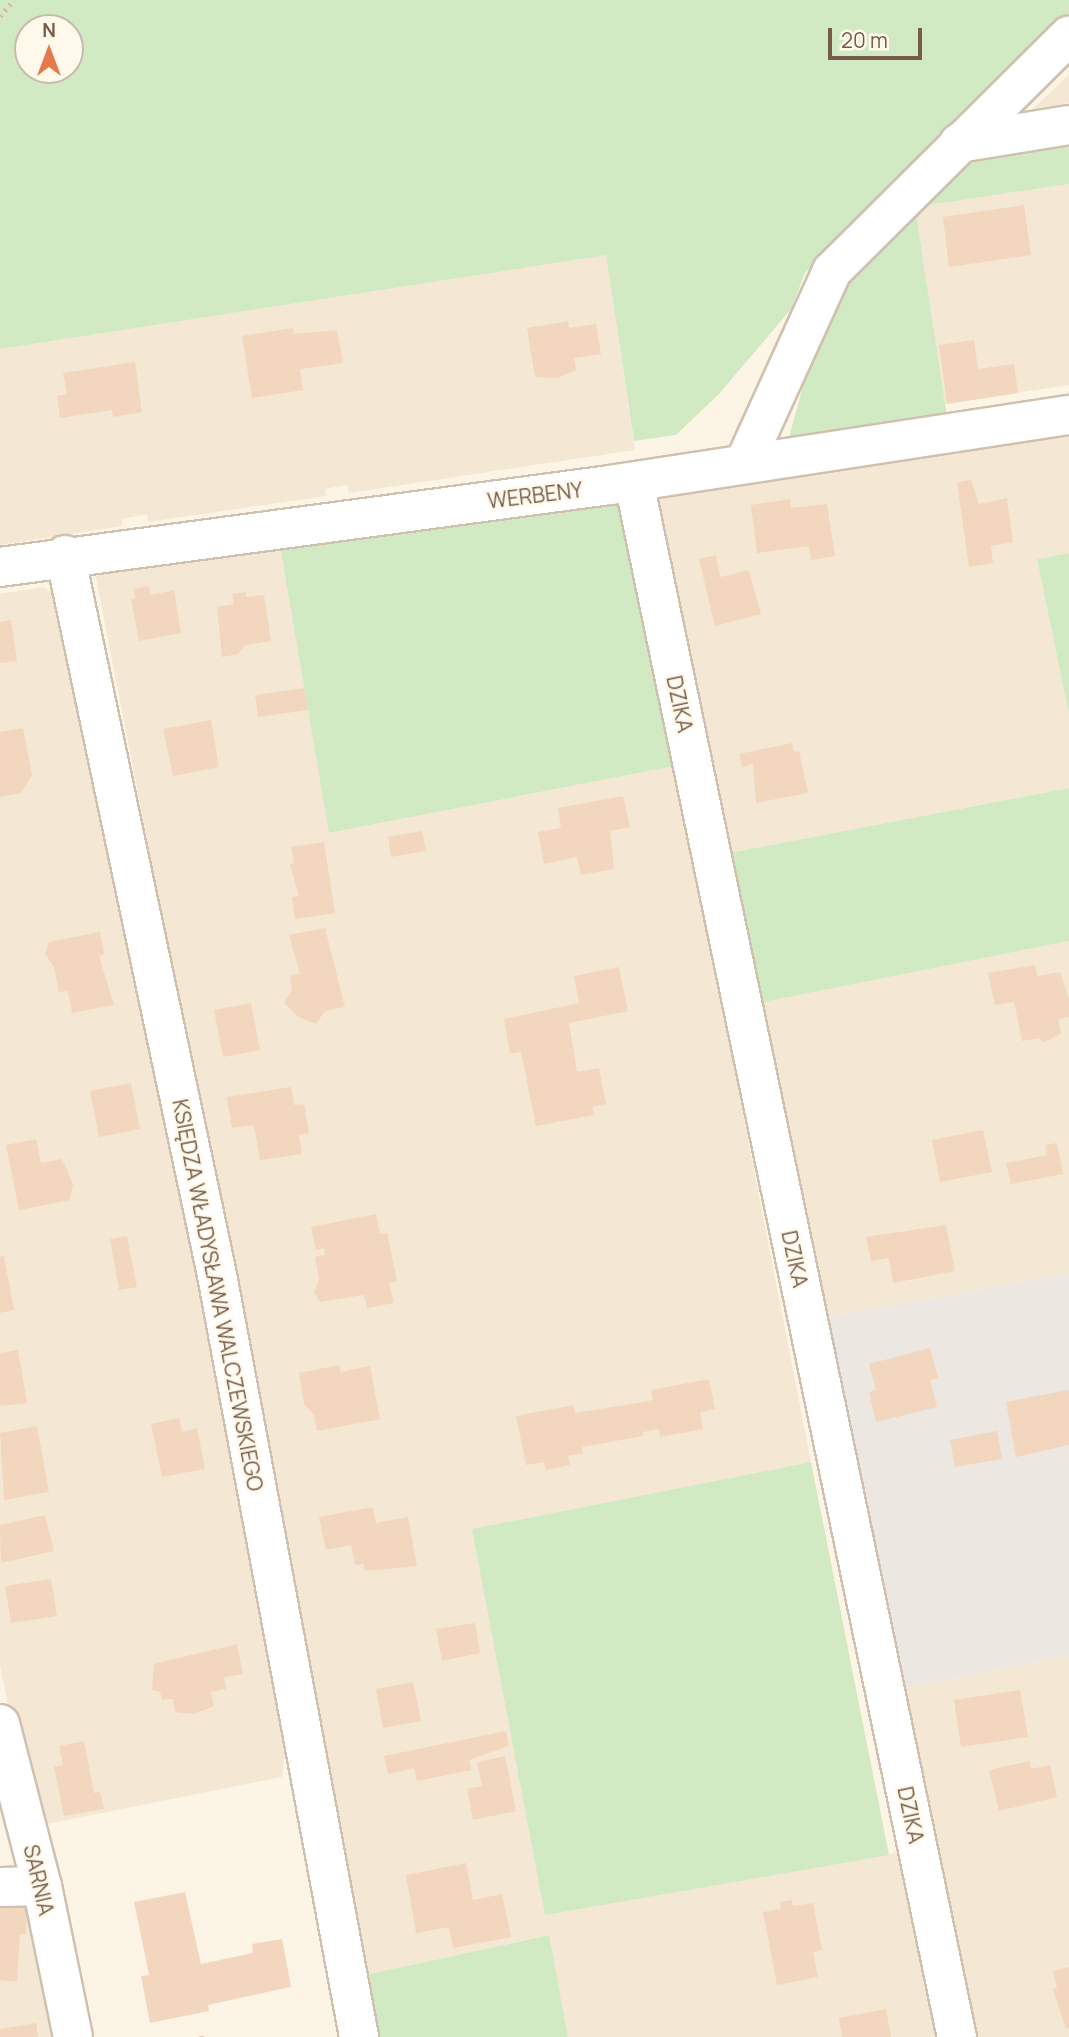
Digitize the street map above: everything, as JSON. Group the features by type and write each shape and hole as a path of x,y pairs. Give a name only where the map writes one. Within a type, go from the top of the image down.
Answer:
{"street":[{"path":"744,464 832,271 1069,36"},
{"path":"959,143 1069,125"},
{"name":"WERBENY","path":"0,567 65,555 634,482 1069,415"},
{"name":"DZIKA","path":"634,482 957,2037"},
{"name":"KSIĘDZA WŁADYSŁAWA WALCZEWSKIEGO","path":"65,555 217,1275 359,2037"},
{"name":"SARNIA","path":"0,1724 42,1886 73,2037"},
{"path":"0,1887 42,1886"}],"path":[{"path":"0,16 14,0"}],"shaded area":[{"path":"1069,74 1069,103 1033,109"},
{"path":"1069,184 1069,385 945,404 915,207"},
{"path":"606,254 635,450 349,493 347,485 325,489 326,496 148,522 147,514 122,519 122,526 0,545 0,349"},
{"path":"1069,435 1069,553 1037,559 1069,715 1069,788 729,853 653,493"},
{"path":"280,546 330,833 675,766 811,1462 473,1529 888,1855 899,1850 936,2037 568,2037 548,1935 369,1974 95,573"},
{"path":"43,587 66,601 287,1743 282,1777 32,1827 0,1665 0,594"},
{"path":"1069,941 1069,1273 823,1318 759,1003"},
{"path":"1069,1273 1069,1655 897,1690 823,1318"},
{"path":"1069,1655 1069,2037 967,2037 897,1690"},
{"path":"34,1896 62,2037 0,2037 0,1897"}],"green space":[{"path":"0,0 1069,0 1069,14 805,273 791,309 719,394 676,435 634,441 606,255 0,349"},
{"path":"1069,133 1069,184 915,207 947,416 789,437 814,346 859,253 988,146"},
{"path":"621,495 675,766 329,833 280,546"},
{"path":"1069,553 1069,715 1037,559"},
{"path":"1069,788 1069,941 759,1003 729,853"},
{"path":"811,1462 889,1855 545,1915 472,1529"},
{"path":"549,1935 568,2037 380,2037 369,1974"}],"building":[{"path":"1024,205 1031,255 949,267 943,217"},
{"path":"568,321 569,328 596,324 601,354 574,358 576,370 557,378 535,377 527,328"},
{"path":"293,328 294,334 337,330 343,363 300,369 303,390 252,398 242,336"},
{"path":"974,340 978,369 1014,364 1018,393 947,404 939,345"},
{"path":"135,362 142,412 113,417 112,410 60,418 57,396 67,394 63,373"},
{"path":"971,480 979,504 1007,498 1013,542 991,546 993,563 969,567 957,482"},
{"path":"790,499 791,508 827,504 835,556 811,560 809,546 757,553 751,505"},
{"path":"716,555 720,577 749,570 761,614 715,626 699,559"},
{"path":"149,586 151,595 174,590 181,633 139,641 131,599 135,598 134,589"},
{"path":"246,592 246,597 264,595 271,641 245,645 238,654 222,657 217,607 234,604 232,594"},
{"path":"11,620 17,661 0,663 0,622"},
{"path":"304,688 308,710 258,717 255,695"},
{"path":"211,720 219,767 173,776 163,729"},
{"path":"23,728 32,775 21,793 0,797 0,732"},
{"path":"792,743 794,752 799,751 808,793 756,803 753,764 742,767 739,754"},
{"path":"623,796 630,827 610,831 614,869 581,875 577,857 544,864 538,832 561,828 558,808"},
{"path":"422,831 426,851 391,857 388,837"},
{"path":"324,842 335,913 295,919 292,897 299,896 290,864 294,863 291,847"},
{"path":"325,928 345,1007 325,1011 316,1024 298,1017 284,1003 292,990 290,976 300,974 289,935"},
{"path":"100,932 104,954 99,956 114,1005 72,1013 68,991 59,992 54,967 45,954 49,942"},
{"path":"1035,965 1037,976 1060,972 1069,999 1069,1017 1058,1019 1061,1034 1044,1042 1039,1038 1022,1041 1014,1002 995,1005 988,973"},
{"path":"619,967 628,1011 569,1023 577,1072 599,1068 606,1104 592,1107 594,1115 536,1126 521,1052 510,1054 504,1019 579,1003 574,976"},
{"path":"251,1003 260,1050 223,1057 214,1010"},
{"path":"131,1083 140,1129 99,1137 90,1091"},
{"path":"291,1087 294,1105 304,1104 309,1133 299,1135 302,1154 260,1160 254,1125 232,1128 227,1097"},
{"path":"983,1130 992,1172 940,1182 932,1140"},
{"path":"36,1139 41,1163 62,1159 73,1184 70,1200 19,1210 6,1145"},
{"path":"1057,1143 1063,1174 1011,1184 1006,1163 1047,1155 1045,1145"},
{"path":"376,1214 380,1234 387,1233 397,1281 389,1283 394,1303 367,1308 364,1295 320,1302 314,1292 319,1279 315,1257 325,1255 324,1248 316,1250 311,1227"},
{"path":"946,1225 955,1271 893,1283 889,1258 871,1261 866,1237"},
{"path":"127,1236 137,1287 119,1290 110,1239"},
{"path":"4,1256 14,1310 0,1313 0,1257"},
{"path":"930,1348 938,1378 930,1380 937,1407 876,1422 869,1392 876,1390 869,1364"},
{"path":"18,1350 27,1403 0,1406 0,1353"},
{"path":"339,1365 341,1372 370,1366 380,1419 317,1431 314,1415 304,1404 299,1373"},
{"path":"709,1379 715,1409 700,1412 703,1429 660,1437 659,1429 643,1432 643,1436 582,1447 583,1453 568,1456 570,1465 546,1470 544,1462 526,1465 516,1416 574,1405 575,1413 653,1400 651,1390"},
{"path":"1069,1390 1069,1445 1016,1457 1006,1402"},
{"path":"179,1418 182,1432 197,1428 205,1469 162,1477 151,1424"},
{"path":"37,1426 49,1492 4,1500 0,1433"},
{"path":"997,1431 1002,1459 955,1467 950,1440"},
{"path":"373,1507 376,1523 408,1517 417,1566 365,1571 363,1564 355,1565 351,1545 326,1550 319,1517"},
{"path":"45,1515 54,1551 1,1563 0,1525"},
{"path":"51,1579 57,1616 11,1623 5,1586"},
{"path":"475,1623 480,1653 442,1661 436,1629"},
{"path":"237,1644 243,1674 224,1677 226,1689 211,1692 214,1706 194,1714 175,1712 173,1699 162,1700 160,1692 152,1690 154,1664"},
{"path":"413,1682 421,1721 383,1728 376,1689"},
{"path":"1020,1690 1028,1737 961,1747 954,1700"},
{"path":"506,1731 509,1746 469,1760 471,1770 417,1781 414,1768 388,1774 384,1756"},
{"path":"84,1741 94,1793 100,1792 104,1809 64,1816 54,1767 63,1765 59,1746"},
{"path":"505,1756 516,1811 473,1820 467,1789 482,1786 477,1762"},
{"path":"1029,1761 1031,1769 1050,1765 1057,1797 999,1811 989,1770"},
{"path":"466,1863 473,1900 502,1894 511,1937 453,1948 449,1927 416,1933 406,1875"},
{"path":"185,1892 201,1964 253,1953 252,1944 282,1939 291,1987 208,2005 209,2011 150,2023 141,1976 149,1975 134,1902"},
{"path":"792,1900 793,1906 813,1903 822,1950 813,1952 818,1977 777,1985 763,1912 781,1909 780,1902"},
{"path":"0,1905 27,1906 26,1934 20,1934 17,1982 0,1980"},
{"path":"1069,1967 1069,2028 1066,2029 1053,1989 1057,1988 1053,1971"},
{"path":"886,2009 891,2037 842,2037 839,2018"},
{"path":"36,2023 38,2037 0,2037 0,2029"}]}
